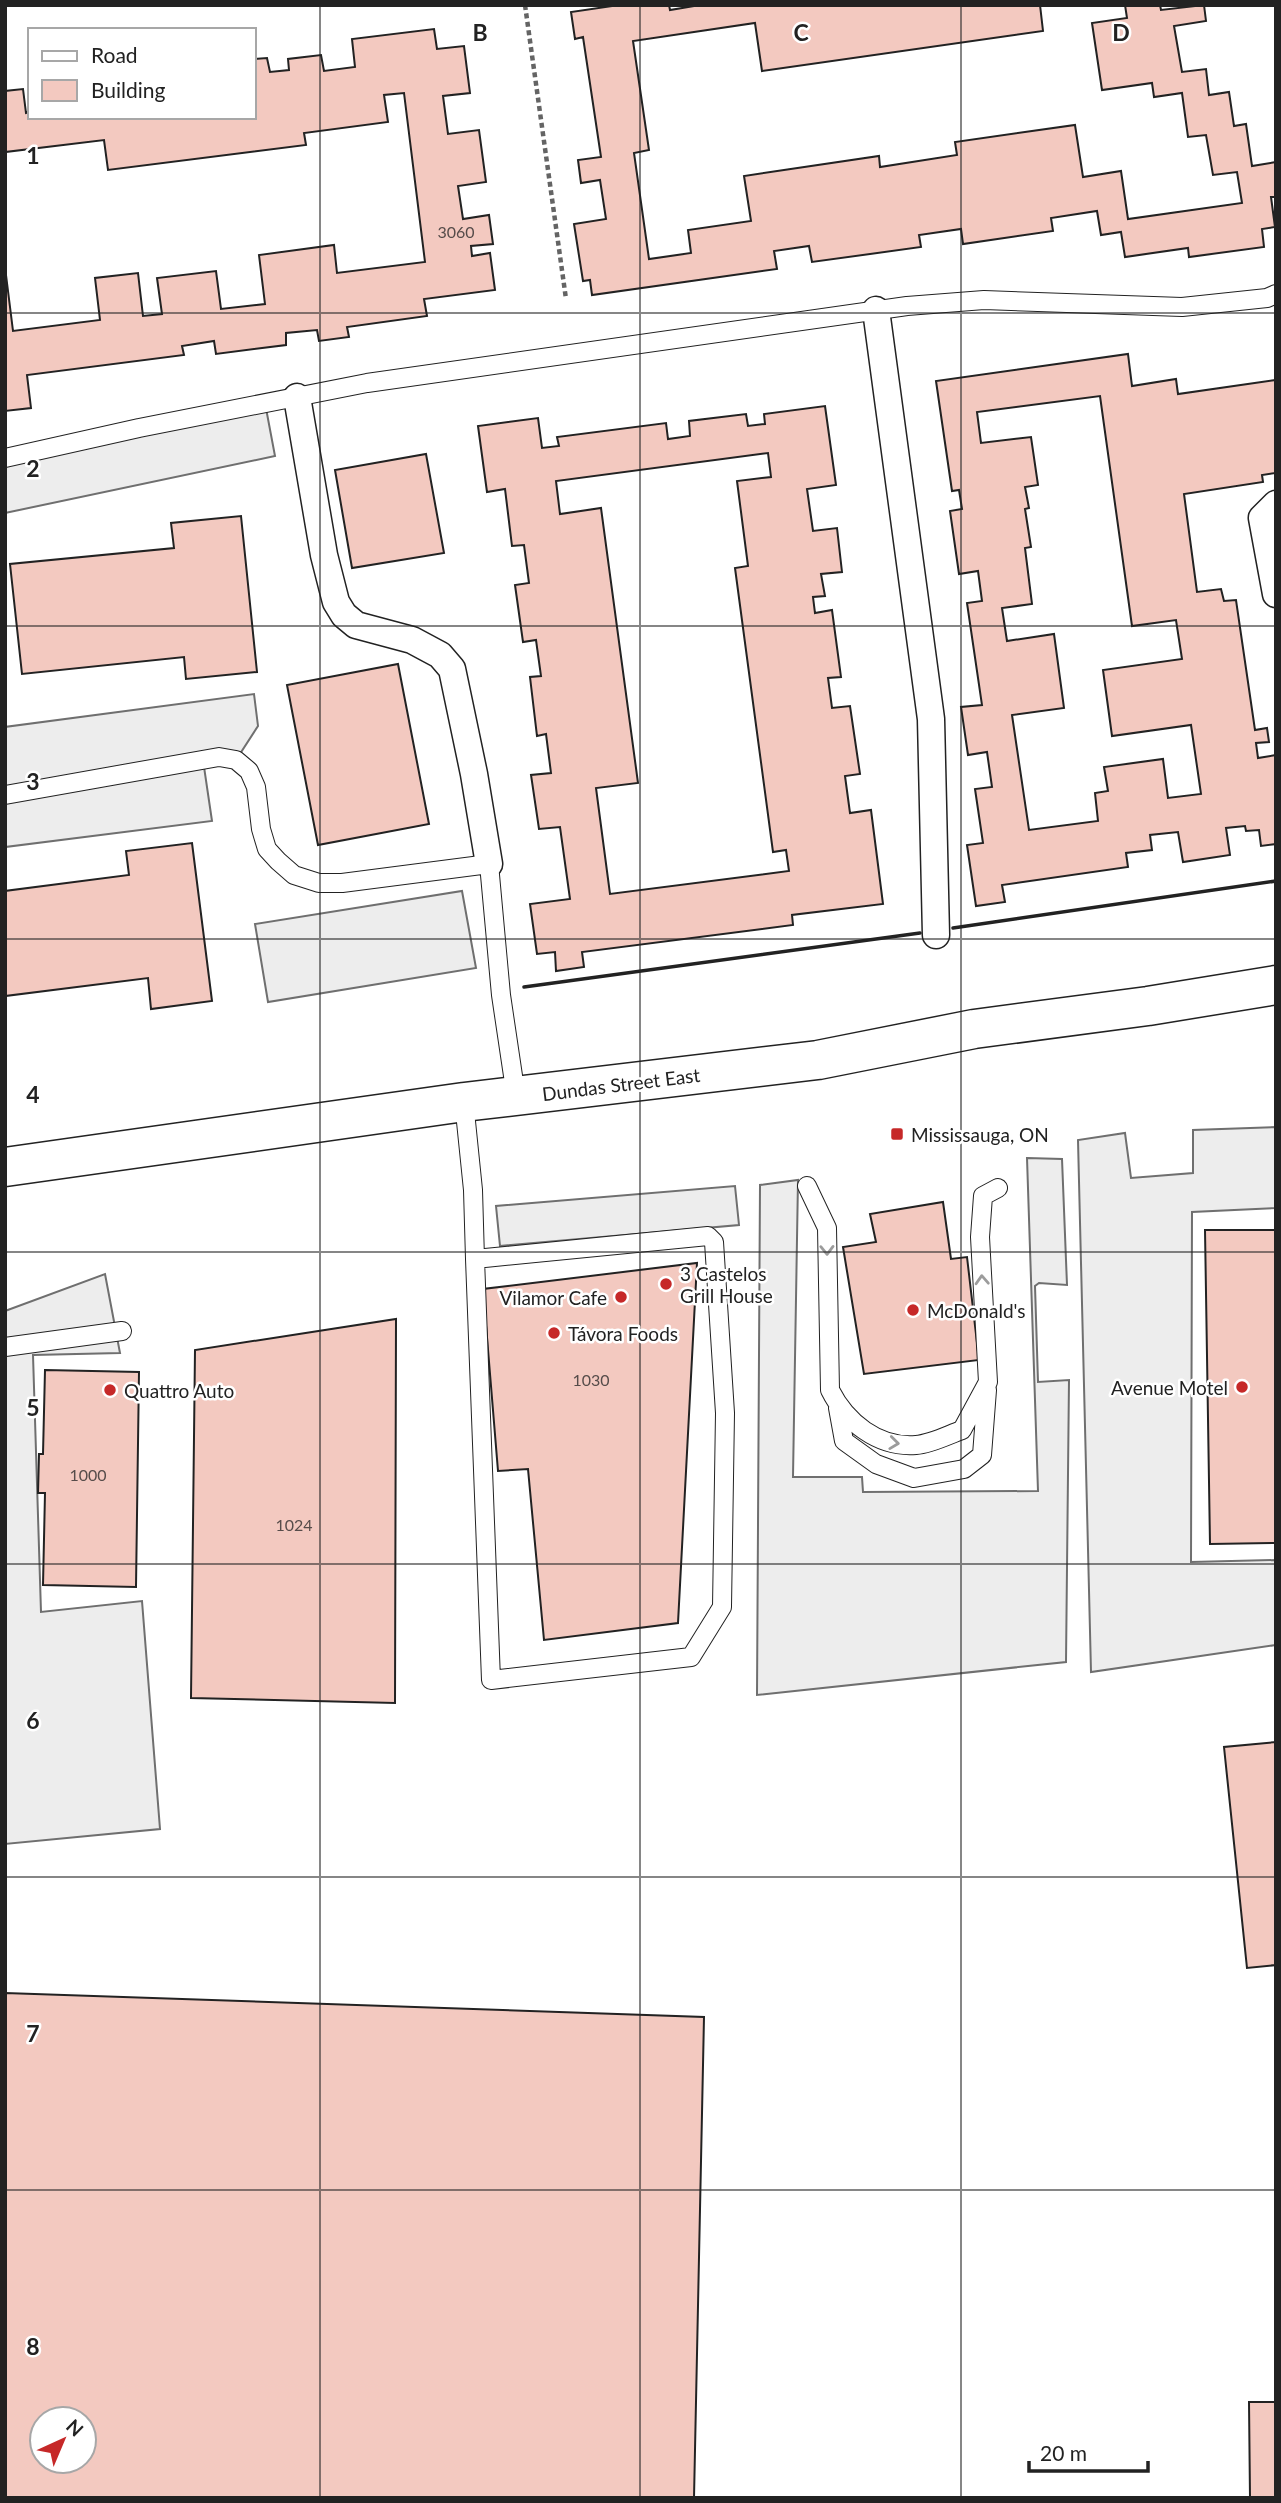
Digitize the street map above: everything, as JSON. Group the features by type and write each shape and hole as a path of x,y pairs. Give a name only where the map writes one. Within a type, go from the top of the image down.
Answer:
{"main road":[{"name":"Dundas Street East","path":"5,1167 464,1102 818,1060 974,1029 1148,1006 1276,985"}],"street":[{"path":"876,310 931,719 936,935"},
{"path":"297,397 324,555 336,602 344,615 356,625 412,640 440,655 452,669 489,864"},
{"path":"1276,504 1262,518 1276,594"}],"lane":[{"path":"5,458 139,428 367,383 907,306 984,300 1182,307 1276,295"},
{"path":"5,795 219,757 236,760 249,771 256,787 261,829 267,849 294,875 319,883 342,883 489,864 501,995 516,1096"},
{"path":"464,1102 473,1190 475,1259 491,1680 691,1657 722,1607 725,1413 714,1242 708,1236 475,1259"},
{"path":"807,1186 827,1228 830,1390 838,1408 844,1441 876,1464 914,1478 964,1469 982,1455 988,1382 980,1237 983,1196 998,1188"},
{"path":"5,1347 122,1331"},
{"path":"838,1408 861,1429 882,1441 916,1445 962,1430 988,1382"}],"path":[{"path":"525,5 566,299"}],"shaded area":[{"path":"265,403 275,456 5,513 5,458"},
{"path":"254,694 258,726 236,760 203,760 212,821 5,847 5,727"},
{"path":"462,891 476,968 268,1002 255,924"},
{"path":"1276,1127 1276,1208 1192,1212 1191,1562 1276,1560 1276,1645 1091,1672 1078,1140 1125,1133 1131,1178 1193,1173 1193,1130"},
{"path":"1027,1158 1062,1159 1067,1285 1039,1283 1035,1286 1038,1382 1069,1380 1066,1662 757,1695 760,1185 798,1180 793,1477 862,1477 863,1492 1038,1491"},
{"path":"735,1186 739,1225 500,1246 496,1206"},
{"path":"105,1274 120,1353 33,1355 41,1612 142,1601 160,1829 5,1844 5,1311"}],"building":[{"path":"619,5 669,5 670,10 700,5 1040,5 1043,31 762,71 755,23 633,41 649,150 634,153 649,259 691,253 688,230 751,221 744,176 879,156 880,167 957,155 955,142 1075,125 1083,177 1121,171 1128,219 1242,203 1237,172 1213,175 1206,135 1188,137 1182,93 1154,97 1152,83 1102,90 1092,23 1127,18 1125,5 1160,5 1161,10 1204,5 1206,21 1174,26 1182,72 1206,69 1209,95 1229,92 1234,126 1246,124 1252,166 1276,162 1276,197 1271,197 1275,227 1262,229 1264,247 1189,257 1188,248 1125,257 1121,232 1101,235 1097,211 1051,218 1053,231 963,244 961,229 919,235 921,247 812,262 809,246 774,251 777,269 592,295 590,280 583,281 574,224 606,219 600,180 581,183 578,160 601,157 583,37 575,39 571,12"},
{"path":"434,29 437,49 464,46 470,93 443,96 448,134 479,130 486,182 458,186 463,219 489,215 493,244 471,246 472,256 490,253 495,290 424,299 427,316 347,327 349,337 319,341 317,330 286,333 286,345 216,354 214,341 182,346 184,355 27,375 31,408 5,411 5,267 13,331 100,320 95,278 138,273 143,316 162,314 157,278 216,271 221,309 265,304 259,255 334,245 337,273 425,262 404,93 384,95 388,122 304,133 306,145 108,170 104,140 5,152 5,91 23,89 28,119 256,119 256,59 267,58 270,72 289,70 288,59 321,55 324,71 355,67 352,39"},
{"path":"1128,354 1132,386 1176,379 1178,394 1276,380 1276,473 1262,475 1263,482 1184,494 1197,592 1221,589 1224,601 1236,600 1255,730 1267,728 1269,742 1256,743 1258,758 1276,755 1276,844 1261,846 1259,830 1246,831 1245,826 1226,828 1230,855 1183,862 1178,832 1150,835 1152,850 1126,853 1128,867 1002,885 1005,902 976,906 967,845 983,843 975,789 992,787 987,752 968,755 961,707 982,705 967,603 982,601 978,571 959,574 950,511 962,509 959,490 952,491 936,381","holes":["1100,396 1132,626 1176,620 1182,659 1103,670 1112,736 1191,725 1201,794 1168,798 1163,759 1104,767 1108,791 1095,793 1098,821 1029,830 1012,715 1064,708 1054,634 1007,641 1002,608 1032,604 1025,548 1031,547 1025,509 1029,508 1025,487 1038,485 1031,437 981,443 977,412"]},
{"path":"825,406 836,485 807,489 813,531 837,528 842,572 821,574 825,596 813,597 815,613 832,610 841,677 828,678 832,708 850,706 860,774 845,776 850,813 871,810 883,904 792,915 793,925 582,952 584,967 556,971 555,952 537,954 530,904 570,899 560,827 539,829 531,775 551,773 546,734 537,736 530,677 541,676 536,640 523,642 515,585 529,583 524,545 512,546 505,489 487,492 478,426 538,418 542,448 559,446 557,437 666,423 668,439 690,436 689,421 746,414 748,426 765,424 764,414","holes":["768,453 771,477 737,481 748,566 735,568 773,852 786,850 789,871 610,894 596,788 638,783 601,508 560,514 556,481"]},
{"path":"426,454 444,553 352,568 335,470"},
{"path":"241,516 257,672 186,679 184,657 22,674 10,564 174,548 171,523"},
{"path":"398,664 429,824 318,845 287,685"},
{"path":"192,843 212,1001 151,1009 148,978 5,996 5,891 129,875 126,851"},
{"name":"McDonald's","path":"943,1202 951,1259 967,1257 979,1360 864,1374 843,1247 876,1242 870,1214"},
{"name":"Avenue Motel","path":"1205,1230 1276,1230 1276,1543 1210,1544"},
{"path":"697,1263 678,1623 544,1640 528,1469 498,1471 483,1289"},
{"path":"396,1319 395,1703 191,1698 195,1350"},
{"path":"45,1370 139,1372 136,1587 43,1585 45,1493 38,1493 39,1454 43,1454"},
{"path":"1276,1742 1276,1965 1247,1968 1224,1747"},
{"path":"5,1993 704,2017 694,2498 5,2498"},
{"path":"1249,2402 1276,2402 1276,2498 1250,2498"}],"wall":[{"path":"953,928 1276,881"},
{"path":"524,987 920,933"}],"place":[{"name":"Mississauga, ON","path":"897,1134"},
{"name":"3 Castelos Grill House","path":"666,1284"},
{"name":"Vilamor Cafe","path":"621,1297"},
{"name":"McDonald's","path":"913,1310"},
{"name":"Távora Foods","path":"554,1333"},
{"name":"Avenue Motel","path":"1242,1387"},
{"name":"Quattro Auto","path":"110,1390"}]}
